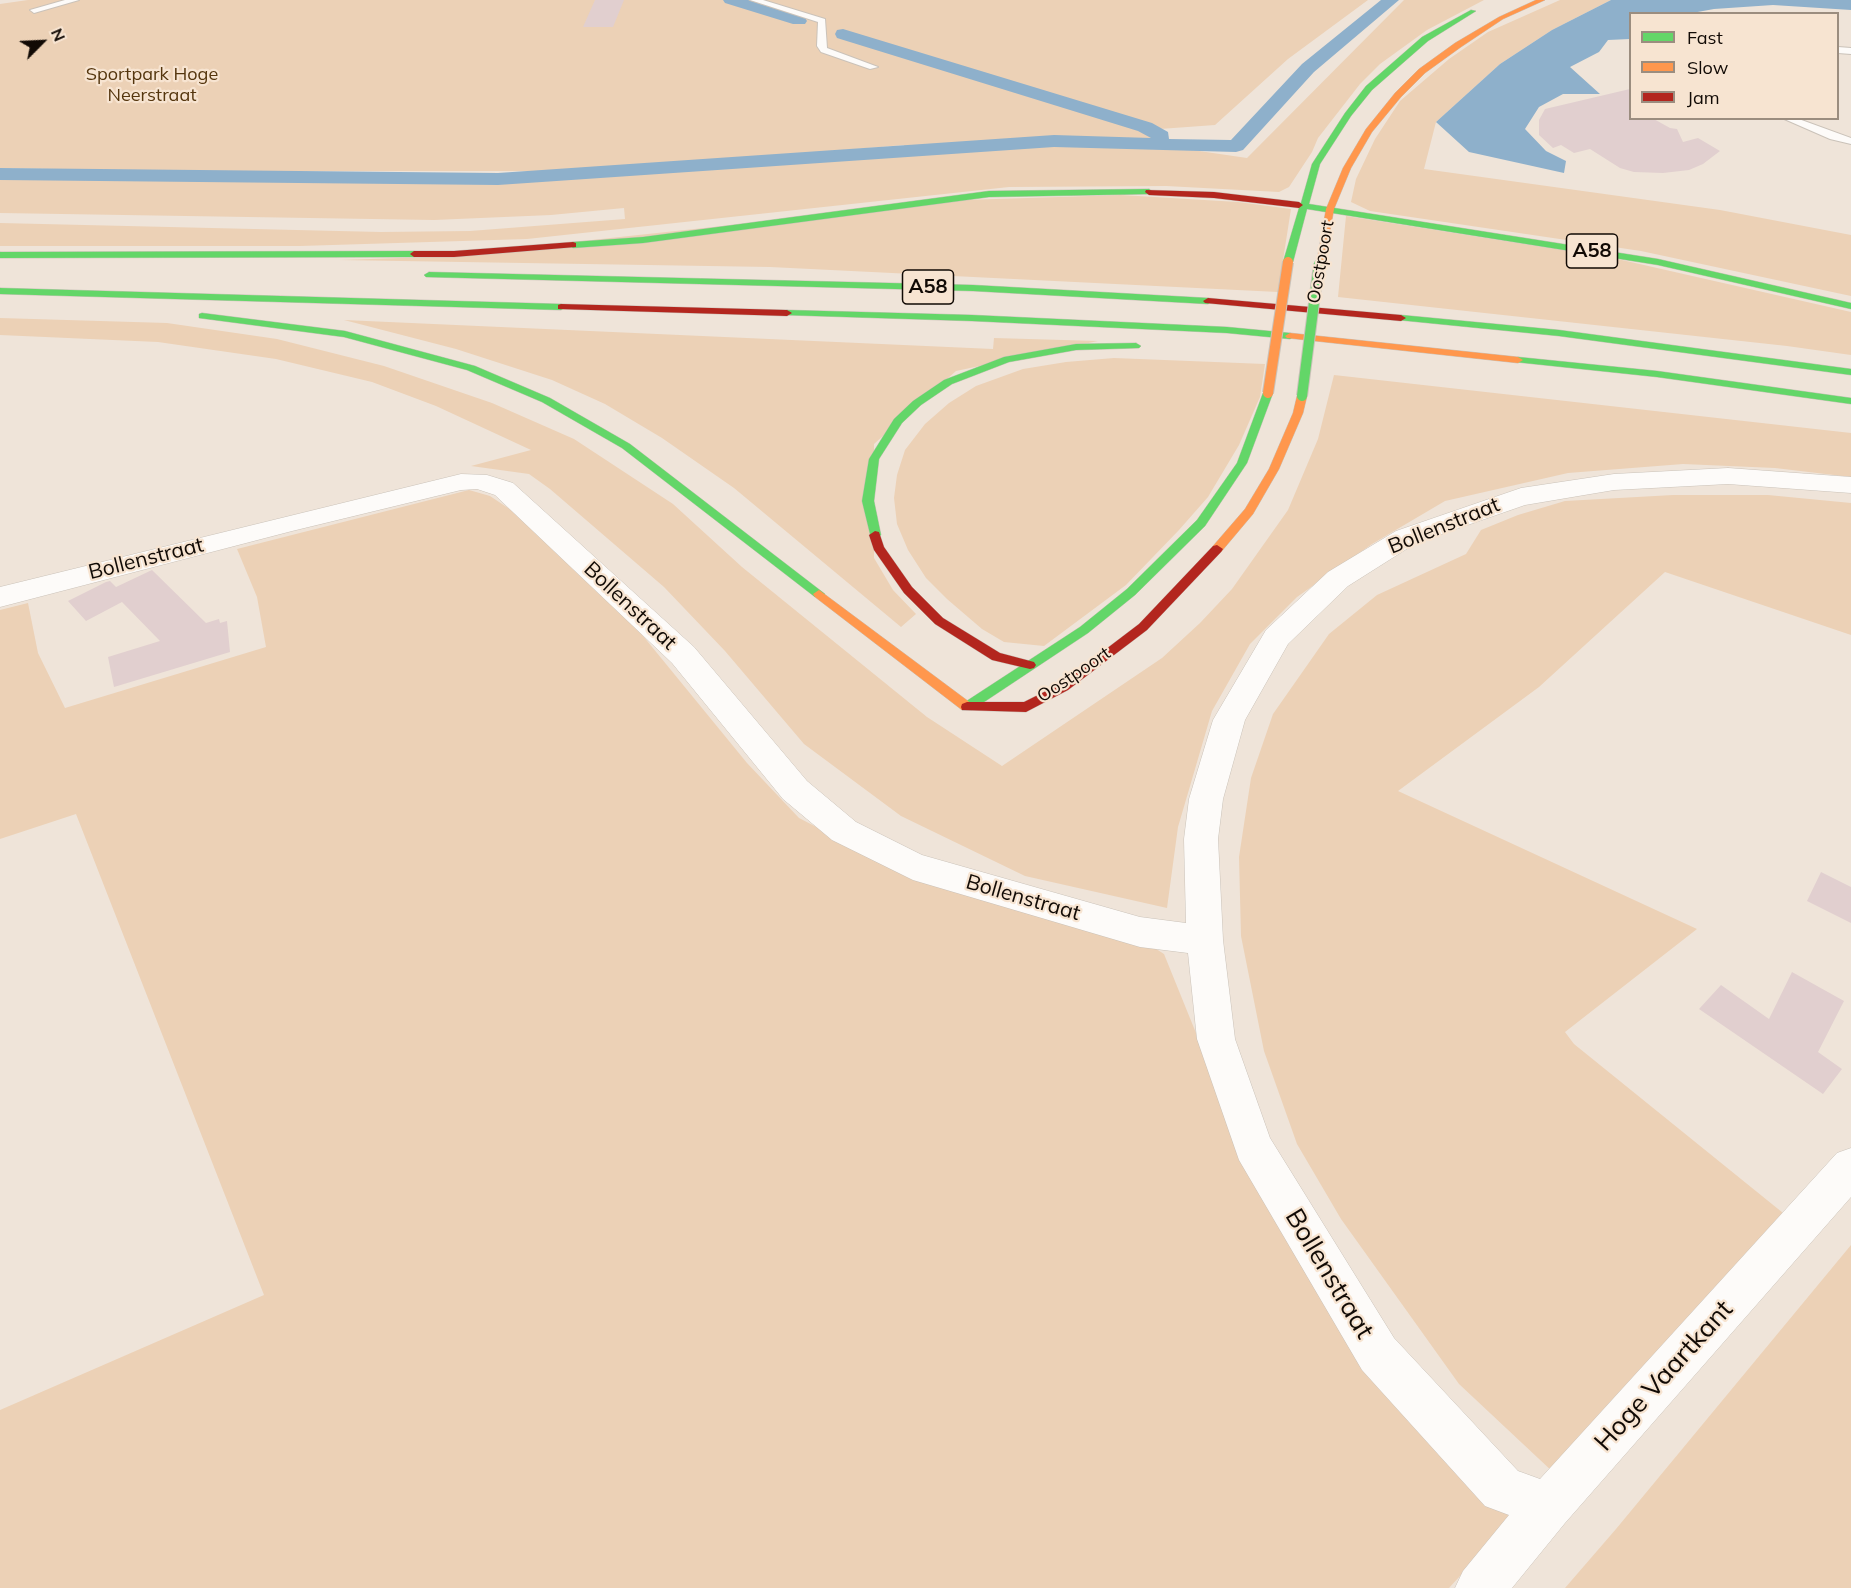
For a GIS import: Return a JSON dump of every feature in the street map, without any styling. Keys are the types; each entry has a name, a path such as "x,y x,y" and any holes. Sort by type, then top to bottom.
{"main road":[{"name":"Oostpoort","path":"967,707 1026,707 1064,687 1143,627 1197,573 1249,511 1274,469 1298,413 1319,264 1330,209 1358,150 1398,95 1422,71 1502,18 1542,0"},
{"name":"Oostpoort","path":"967,707 1084,630 1131,592 1201,523 1242,464 1268,393 1288,262 1302,206 1316,164 1329,141 1369,88 1425,39 1487,4"},
{"path":"0,255 442,254 562,248 724,230 932,200 1066,191 1214,195 1330,209"},
{"name":"A58","path":"1330,209 1658,262 1851,306"},
{"path":"0,264 190,269"},
{"name":"A58","path":"415,275 973,288 1235,303 1559,333 1851,372"},
{"name":"A58","path":"0,291 972,318 1227,330 1531,359 1851,401"},
{"path":"0,305 21,306"},
{"path":"191,316 345,334 471,368 546,400 626,446 967,707"},
{"path":"1030,665 996,657 939,621 908,590 879,547 868,501 874,459 898,421 917,403 948,382 1006,359 1076,347 1147,347"},
{"path":"1263,353 1322,357"},
{"name":"A58","path":"1462,369 1698,392 1778,390"}],"street":[{"name":"Bollenstraat","path":"1548,1506 1502,1489 1378,1354 1253,1147 1216,1039 1201,889 1201,839 1206,799 1228,720 1250,678 1278,638 1306,607 1338,579 1406,537 1488,506 1548,492 1614,482 1704,476 1789,479 1851,485"},
{"name":"Bollenstraat","path":"0,597 292,522 461,482 478,481 504,489 683,655 795,790 844,831 913,866 1140,932 1205,940"},
{"name":"Hoge Vaartkant","path":"1480,1588 1548,1506 1851,1167"}],"lane":[{"path":"34,10 75,0"},
{"path":"754,0 822,21 821,46 824,50 873,67"},
{"path":"1792,120 1851,141"}],"green space":[{"name":"Sportpark Hoge Neerstraat","path":"28,0 1368,0 1288,59 1215,125 1146,130 1156,137 1157,140 1153,142 1072,139 904,149 904,145 588,171 163,171 0,168 0,4"},
{"path":"1404,0 1484,0 1427,30 1380,64 1360,84 1318,138 1312,152 1289,187 1279,192 1166,186 1009,187 527,239 300,246 0,246 0,223 381,232 470,231 625,219 624,208 551,215 434,220 0,213 0,178 494,184 1073,143 1158,145 1247,158"},
{"path":"1560,0 1611,0 1552,30 1500,64 1436,122 1424,169 1720,210 1851,235 1851,296 1641,251 1370,211 1351,202 1356,179 1375,139 1400,101 1449,59 1488,32"},
{"path":"1121,195 1238,202 1291,209 1278,292 770,267 339,260 433,257 965,200"},
{"path":"1346,216 1613,258 1851,312 1851,355 1338,297"},
{"path":"0,318 167,323 277,339 384,366 492,403 574,439 673,504 742,567 927,717 1002,766 1162,658 1232,589 1288,510 1318,439 1334,375 1851,433 1851,477 1775,468 1683,464 1568,473 1445,501 1372,544 1297,597 1250,644 1212,711 1178,827 1167,908 1025,876 901,816 804,744 725,651 664,587 550,489 529,474 471,466 531,450 436,406 372,382 276,359 158,342 0,335"},
{"path":"344,320 993,349 994,338 1098,341 956,371 874,444 874,558 893,590 916,614 901,627 734,488 662,438 605,404 552,380 456,349"},
{"path":"1114,358 1265,364 1260,397 1239,445 1208,497 1126,585 1044,646 1004,642 982,629 947,599 926,578 908,550 897,524 894,498 897,475 905,450 925,424 949,403 976,386 1023,369"},
{"path":"469,490 490,496 514,512 630,620 747,763 799,818 855,847 1150,945 1164,954 1228,1112 1514,1517 1449,1588 0,1588 0,1410 264,1295 76,814 0,839 0,610 28,603 38,653 65,708 266,647 257,597 237,549"},
{"path":"1673,495 1768,495 1851,503 1851,635 1665,572 1539,687 1398,791 1697,929 1565,1032 1574,1044 1788,1217 1554,1473 1459,1384 1341,1219 1297,1144 1264,1051 1241,936 1239,857 1251,778 1273,714 1329,634 1377,595 1466,554 1481,530 1518,515 1565,501"},
{"path":"1851,1245 1851,1588 1565,1588 1616,1529"}],"water":[{"path":"1611,0 1851,0 1851,10 1773,5 1698,12 1629,12 1629,39 1608,40 1599,52 1570,67 1600,94 1563,94 1539,107 1525,129 1546,151 1566,161 1564,173 1469,152 1436,122 1500,64 1552,30"}],"building":[{"path":"595,0 624,0 613,27 583,27"},
{"path":"1629,89 1629,120 1656,120 1677,129 1683,142 1698,138 1720,151 1703,164 1689,170 1663,173 1634,172 1620,168 1590,149 1574,153 1561,145 1553,148 1539,135 1539,120 1545,109"},
{"path":"152,570 206,623 219,619 220,623 227,621 230,652 114,687 108,657 160,641 122,602 86,621 68,601 106,582 110,581 116,587"},
{"path":"1821,872 1851,887 1851,923 1807,901"},
{"path":"1792,972 1844,1001 1818,1052 1842,1069 1823,1094 1699,1009 1721,985 1769,1019"}],"waterway":[{"path":"731,0 799,21"},
{"path":"0,174 498,179 1054,141 1236,146 1308,68 1391,0"},
{"path":"843,34 1145,127 1161,136"}],"traffic: fast":[{"path":"1288,262 1316,164 1348,115 1369,88 1425,39 1473,11"},
{"path":"573,245 643,240 989,194 1149,192"},
{"path":"1299,205 1658,262 1851,306"},
{"path":"0,255 414,254"},
{"path":"1302,396 1319,264"},
{"path":"429,275 973,288 1208,301"},
{"path":"0,291 561,307"},
{"path":"787,313 972,318 1227,330 1290,336"},
{"path":"202,316 345,334 471,368 546,400 626,446 819,594"},
{"path":"1401,318 1559,333 1851,372"},
{"path":"875,535 868,501 874,459 898,421 917,403 948,382 1007,359 1076,347 1136,346"},
{"path":"1518,360 1657,374 1851,401"},
{"path":"967,707 1084,630 1131,592 1201,523 1242,463 1268,393"}],"traffic: slow":[{"path":"1319,264 1330,209 1347,168 1369,131 1398,95 1422,71 1458,45 1501,18 1542,0"},
{"path":"1268,393 1288,262"},
{"path":"1290,336 1518,360"},
{"path":"1217,549 1249,511 1274,469 1298,413 1302,396"},
{"path":"819,594 967,707"}],"traffic: jam":[{"path":"1149,192 1214,195 1299,205"},
{"path":"414,254 454,254 573,245"},
{"path":"1208,301 1401,318"},
{"path":"561,307 787,313"},
{"path":"875,535 878,547 908,590 939,621 996,657 1030,665"},
{"path":"967,707 1026,707 1064,687 1143,627 1217,549"}]}
